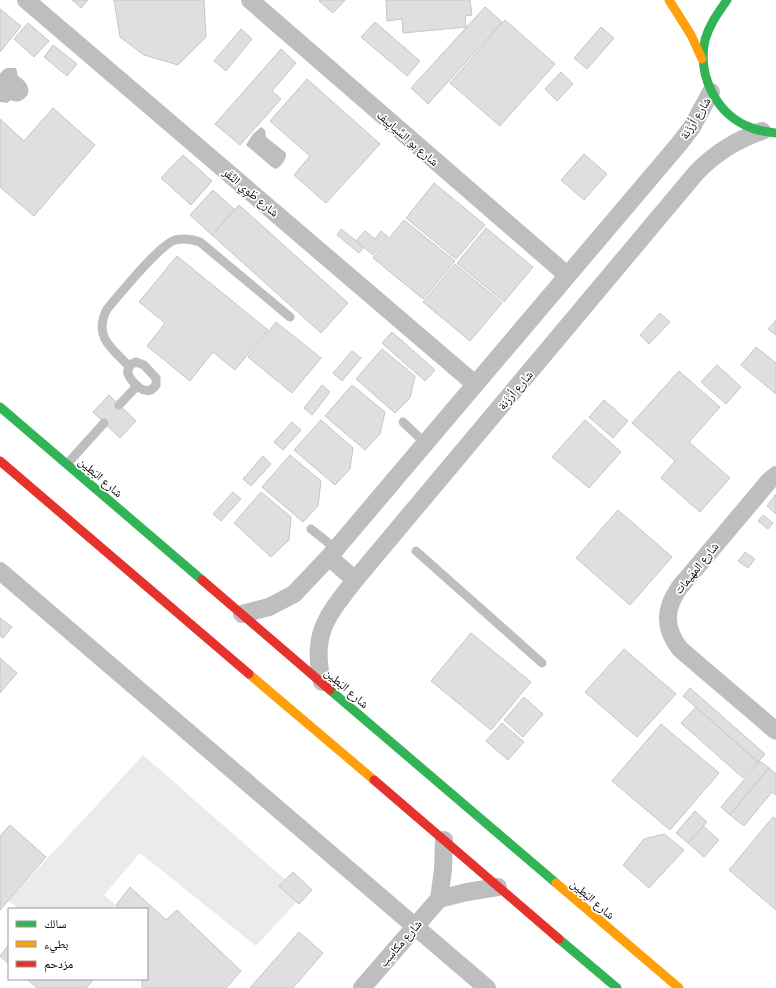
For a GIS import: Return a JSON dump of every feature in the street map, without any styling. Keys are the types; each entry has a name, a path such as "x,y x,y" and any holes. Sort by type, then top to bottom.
{"main road":[{"path":"668,0 691,36 702,58 707,82 711,92 720,106 732,117 746,126 769,132"},
{"path":"702,58 704,41 709,24 718,9 727,0"},
{"name":"شارع البَطِين","path":"0,407 679,988"},
{"path":"0,461 617,988"}],"street":[{"name":"شارع طَوِي النَّقَر","path":"26,0 475,384"},
{"name":"شارع بو السِّيايِيف","path":"250,0 567,275"},
{"name":"شارع أرزَنة","path":"242,614 269,607 294,594 332,553 679,144 692,127 711,92"},
{"name":"شارع أرزَنة","path":"322,682 318,666 320,634 326,620 355,580 696,173 719,152 747,136 769,132"},
{"name":"شارع المهَيمات","path":"776,474 679,588 670,604 668,614 670,633 680,649 776,731"},
{"path":"332,553 355,580"},
{"path":"0,571 487,988"},
{"path":"444,840 443,870 439,899 498,887"},
{"name":"شارع مكاسِب","path":"362,988 439,899"}],"lane":[{"path":"129,366 106,343 103,337 103,315 107,308 162,248 176,240 192,240 200,242 290,317"},
{"path":"140,363 144,365 156,378 156,385 151,391 143,391 137,386 128,374 129,366 140,363"},
{"path":"119,405 137,386"},
{"path":"403,422 425,443"},
{"path":"67,464 104,423"},
{"path":"311,529 332,553"},
{"path":"416,551 542,664"}],"shaded area":[{"path":"7,68 16,68 18,76 27,86 28,94 21,101 16,102 11,100 7,103 0,102 0,74"},
{"path":"261,127 265,130 266,137 286,153 283,163 275,169 246,145 253,134"},
{"path":"143,755 303,895 256,946 140,853 104,895 120,908 18,908 8,901"}],"building":[{"path":"72,0 88,0 81,8"},
{"path":"114,0 204,0 206,37 178,65 144,55 120,37"},
{"path":"345,0 333,13 319,1"},
{"path":"386,0 470,0 472,15 465,16 466,27 403,33 402,19 387,21"},
{"path":"485,7 502,22 428,104 411,88"},
{"path":"0,9 21,26 0,52"},
{"path":"505,20 555,64 500,126 450,83"},
{"path":"375,22 420,61 407,76 361,37"},
{"path":"28,23 49,41 34,57 14,39"},
{"path":"601,27 614,38 587,69 574,58"},
{"path":"241,29 252,39 226,71 214,61"},
{"path":"53,45 77,64 67,76 44,57"},
{"path":"281,49 296,63 272,91 281,99 240,145 215,124"},
{"path":"561,72 573,84 557,101 545,89"},
{"path":"307,79 380,144 326,203 294,175 310,156 270,121"},
{"path":"53,108 95,145 34,216 0,187 0,119 24,141"},
{"path":"584,154 607,174 584,200 561,180"},
{"path":"183,155 212,181 191,205 161,178"},
{"path":"434,183 485,225 456,259 406,218"},
{"path":"213,190 235,210 212,235 190,215"},
{"path":"239,205 348,303 321,333 212,235"},
{"path":"404,220 455,261 423,299 373,258"},
{"path":"486,228 533,267 504,302 457,263"},
{"path":"341,229 364,247 359,253 337,235"},
{"path":"365,231 375,239 381,231 388,237 373,255 356,241"},
{"path":"177,256 268,330 235,370 213,352 190,381 147,346 165,323 139,302"},
{"path":"455,264 502,303 470,341 423,302"},
{"path":"660,313 670,322 649,344 640,335"},
{"path":"776,320 776,335 768,329"},
{"path":"276,322 321,358 292,393 248,357"},
{"path":"392,332 435,370 425,381 382,343"},
{"path":"756,347 776,363 776,394 741,365"},
{"path":"382,349 415,376 410,398 395,413 356,379"},
{"path":"352,351 361,358 342,381 333,373"},
{"path":"717,365 741,387 726,404 701,382"},
{"path":"679,371 720,407 689,442 730,478 700,512 661,478 675,461 632,423"},
{"path":"322,385 330,392 312,415 304,408"},
{"path":"352,385 385,412 380,434 365,450 325,416"},
{"path":"109,395 136,421 120,438 93,412"},
{"path":"604,400 628,421 613,438 589,417"},
{"path":"321,420 353,448 350,469 335,485 294,450"},
{"path":"585,420 621,452 589,488 552,457"},
{"path":"292,422 301,430 283,450 274,442"},
{"path":"290,455 321,481 318,506 303,522 262,487"},
{"path":"263,456 271,464 251,486 243,479"},
{"path":"233,492 241,499 221,521 213,514"},
{"path":"261,492 291,517 289,540 271,557 234,523"},
{"path":"776,494 776,514 767,506"},
{"path":"618,510 672,557 630,605 576,558"},
{"path":"763,515 773,523 768,529 758,521"},
{"path":"745,552 755,559 748,568 738,561"},
{"path":"0,618 12,627 3,638 0,636"},
{"path":"471,633 531,682 491,730 431,681"},
{"path":"624,649 676,694 637,737 585,692"},
{"path":"0,658 17,673 0,693"},
{"path":"690,688 765,754 758,762 683,696"},
{"path":"524,697 543,714 523,737 504,720"},
{"path":"696,707 758,762 743,778 681,723"},
{"path":"502,723 524,742 508,760 486,741"},
{"path":"661,724 719,773 670,830 612,781"},
{"path":"760,761 769,768 730,815 721,807"},
{"path":"769,768 776,774 776,795 772,792 744,826 730,815"},
{"path":"695,811 707,822 688,843 676,833"},
{"path":"773,817 776,819 776,910 729,870"},
{"path":"10,825 46,857 0,910 0,836"},
{"path":"703,826 719,840 704,857 688,843"},
{"path":"664,834 684,850 649,888 623,865 644,839"},
{"path":"293,872 312,890 299,904 279,886"},
{"path":"130,887 166,920 177,910 241,971 226,988 142,988 142,980 148,980 148,908 119,908 116,905"},
{"path":"299,932 323,953 293,988 250,988"},
{"path":"8,945 8,963 0,956"},
{"path":"28,980 93,980 86,988 37,988"}],"traffic: fast":[{"path":"727,0 711,24 705,40 703,54 707,80 712,93 729,114 752,128 776,133"},
{"path":"0,407 202,580"},
{"path":"330,690 556,883"},
{"path":"559,939 617,988"}],"traffic: slow":[{"path":"669,0 691,35 702,59"},
{"path":"249,674 374,780"},
{"path":"556,883 679,988"}],"traffic: jam":[{"path":"0,461 249,674"},
{"path":"202,580 330,690"},
{"path":"374,780 559,939"}]}
